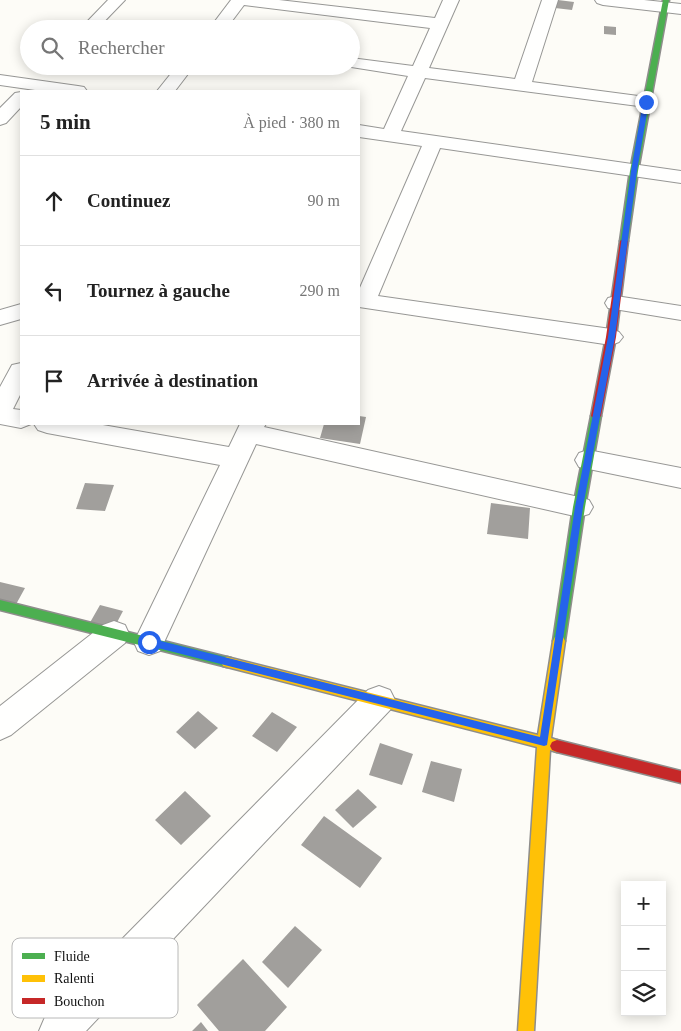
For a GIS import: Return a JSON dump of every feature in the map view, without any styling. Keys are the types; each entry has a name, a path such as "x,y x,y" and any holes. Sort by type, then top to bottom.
{"street":[{"path":"97,20 117,0"},
{"path":"223,20 240,0 344,6 441,24"},
{"path":"390,136 451,0"},
{"path":"522,86 550,0"},
{"path":"526,1031 544,742 579,507 611,337 634,171 646,102 671,5 603,0"},
{"path":"360,64 646,102"},
{"path":"167,90 179,75"},
{"path":"0,80 69,90"},
{"path":"0,119 20,98"},
{"path":"360,131 681,177"},
{"path":"433,142 362,300 611,337"},
{"path":"616,303 681,313"},
{"path":"0,318 20,311"},
{"path":"0,409 20,373"},
{"path":"0,416 20,419"},
{"path":"52,425 237,458"},
{"path":"149,642 251,428 579,507"},
{"path":"588,460 681,478"},
{"path":"0,605 681,777"},
{"path":"0,725 114,634"},
{"path":"149,938 379,700"},
{"path":"59,1031 72,1018"}],"building":[{"path":"558,0 574,2 572,10 555,8"},
{"path":"604,26 616,27 616,35 604,34"},
{"path":"360,416 366,417 360,444 320,438 324,425 360,425"},
{"path":"85,483 114,485 105,511 76,509"},
{"path":"491,503 530,508 528,539 487,534"},
{"path":"0,582 25,588 14,608 0,604"},
{"path":"100,605 123,611 112,632 88,626"},
{"path":"198,711 218,728 195,749 176,732"},
{"path":"272,712 297,727 277,752 252,736"},
{"path":"380,743 413,754 402,785 369,775"},
{"path":"431,761 462,769 454,802 422,792"},
{"path":"358,789 377,807 353,828 335,810"},
{"path":"185,791 211,816 181,845 155,820"},
{"path":"324,816 382,858 360,888 301,845"},
{"path":"295,926 322,950 288,988 262,962"},
{"path":"243,959 287,1007 265,1031 219,1031 197,1005"},
{"path":"201,1022 208,1031 192,1031"}],"traffic: fast":[{"path":"624,241 634,171 666,0"},
{"path":"559,641 579,507 596,416"},
{"path":"0,605 227,662"}],"traffic: slow":[{"path":"526,1031 544,742 559,641"},
{"path":"227,662 557,746"}],"traffic: jam":[{"path":"596,416 611,337 624,241"},
{"path":"557,746 681,777"}],"route":[{"path":"149,642 544,742 579,507 611,337 634,171 646,102"}]}
